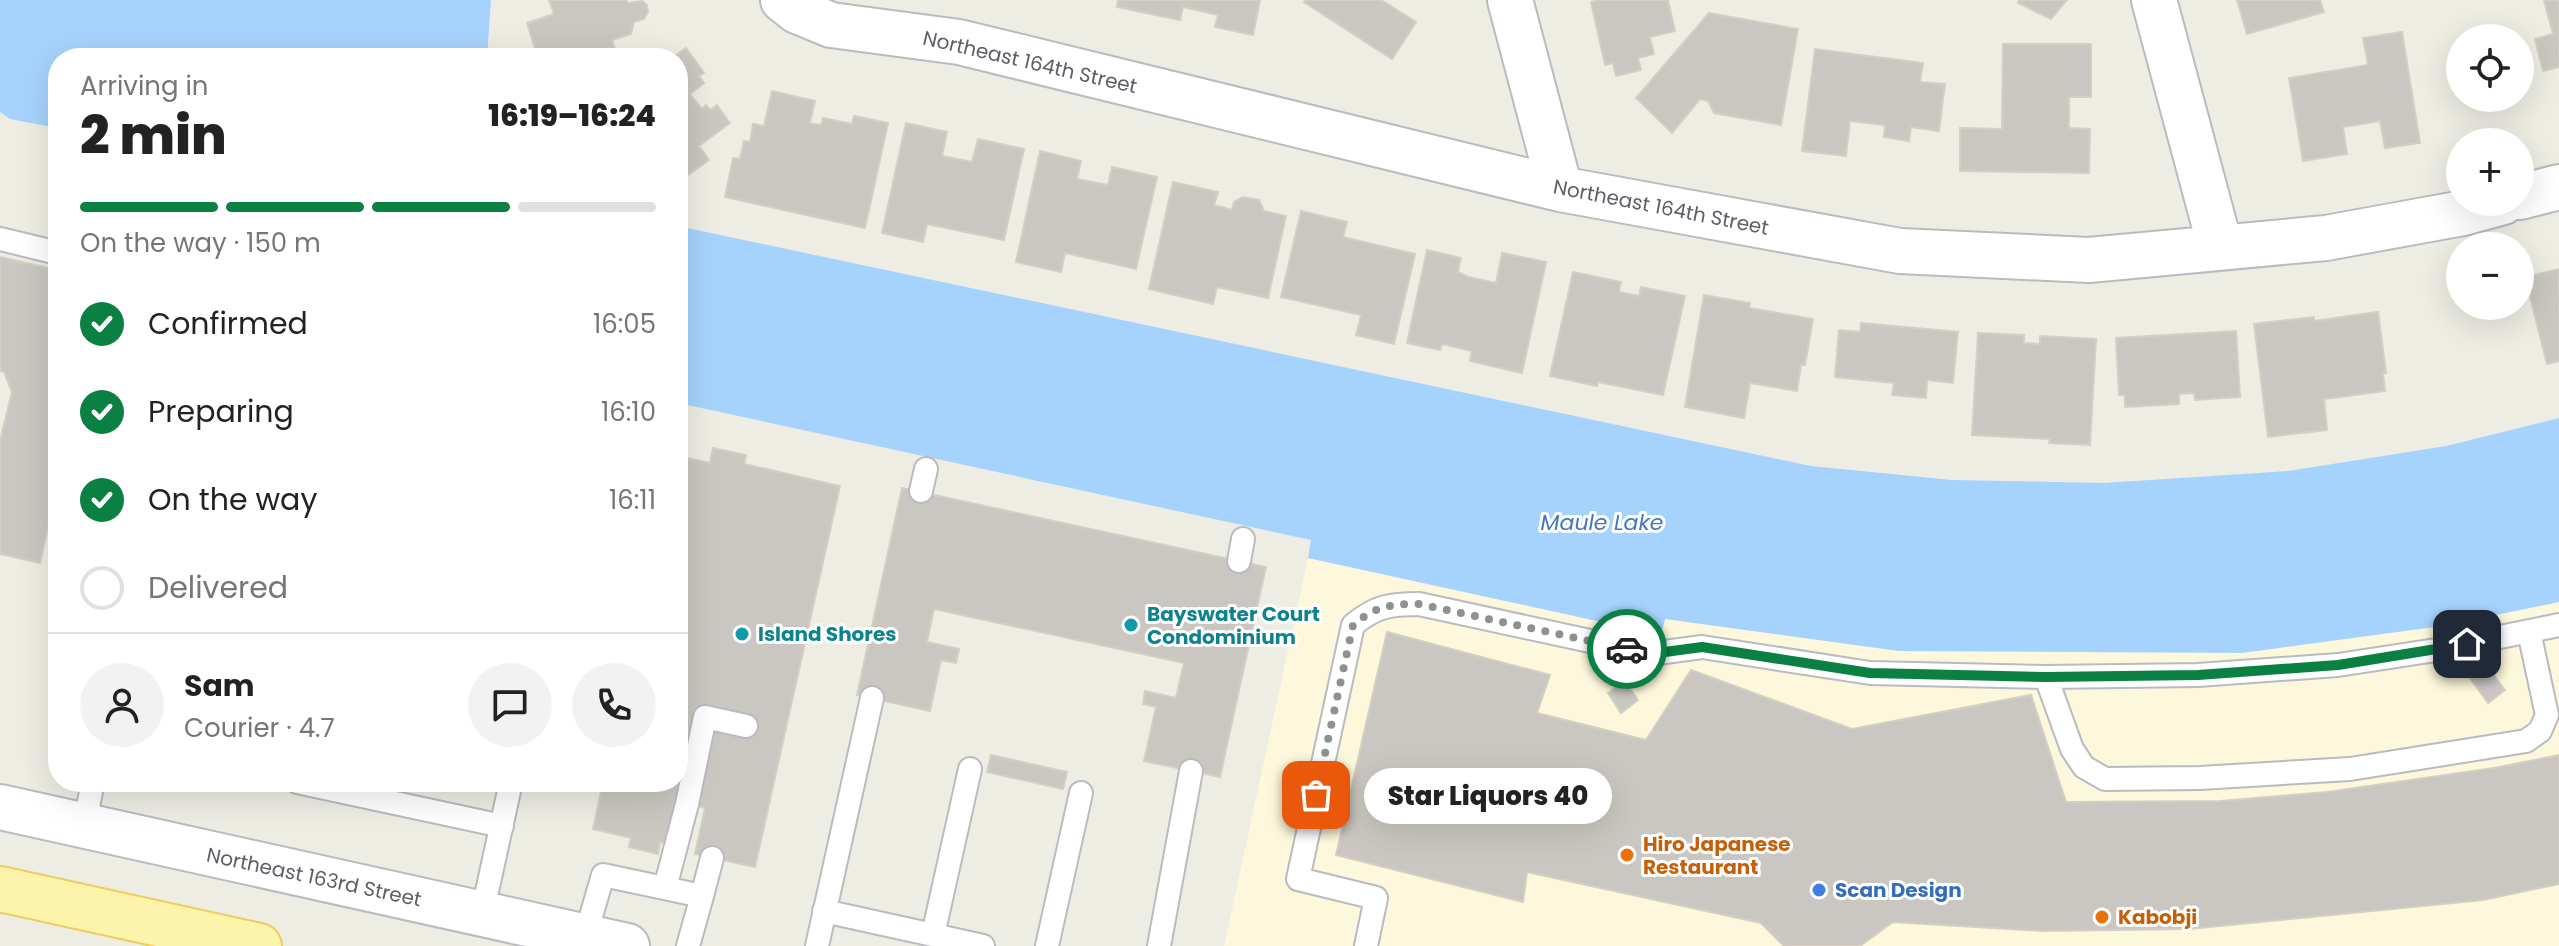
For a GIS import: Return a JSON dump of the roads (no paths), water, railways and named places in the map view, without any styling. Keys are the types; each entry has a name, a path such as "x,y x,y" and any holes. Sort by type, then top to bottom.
{"main road":[{"path":"0,889 259,946"}],"street":[{"name":"Northeast 164th Street","path":"783,0 797,11 831,25 959,42 1560,189 1900,251 2089,260 2326,238 2447,216"},
{"path":"1510,0 1560,189"},
{"path":"2154,0 2220,246"},
{"path":"2534,193 2559,187"},
{"name":"Northeast 163rd Street","path":"0,807 627,946"}],"lane":[{"path":"0,239 48,251"},
{"path":"921,491 926,469"},
{"path":"1366,946 1376,898 1298,879 1353,625 1369,612 1392,604 1419,604 1650,654 1702,647 1870,673 2046,677 2198,675 2338,665 2436,650 2559,625"},
{"path":"2046,677 2072,749 2084,767 2105,779 2200,778 2350,769 2526,741 2540,731 2547,715 2529,632"},
{"path":"817,946 872,698"},
{"path":"665,888 705,717 746,726"},
{"path":"933,935 970,769"},
{"path":"1159,946 1191,771"},
{"path":"84,826 91,792"},
{"path":"344,792 502,826"},
{"path":"482,914 509,792"},
{"path":"1047,946 1081,793"},
{"path":"688,946 712,858"},
{"path":"585,937 603,875 702,896"},
{"path":"824,911 983,946"}],"water":[{"path":"0,0 491,0 488,48 48,48 48,126 10,119 0,112"},
{"name":"Maule Lake","path":"688,228 1811,466 1952,480 2104,483 2288,471 2446,446 2559,418 2559,602 2442,626 2242,653 1899,651 1665,619 1661,635 1308,558 1311,540 688,405"}],"place":[{"name":"Bayswater Court Condominium","path":"1131,625"},
{"name":"Island Shores","path":"742,634"},
{"name":"Star Liquors 40","path":"1316,795"},
{"name":"Hiro Japanese Restaurant","path":"1627,855"},
{"name":"Scan Design","path":"1819,890"},
{"name":"Kabobji","path":"2102,917"}]}
